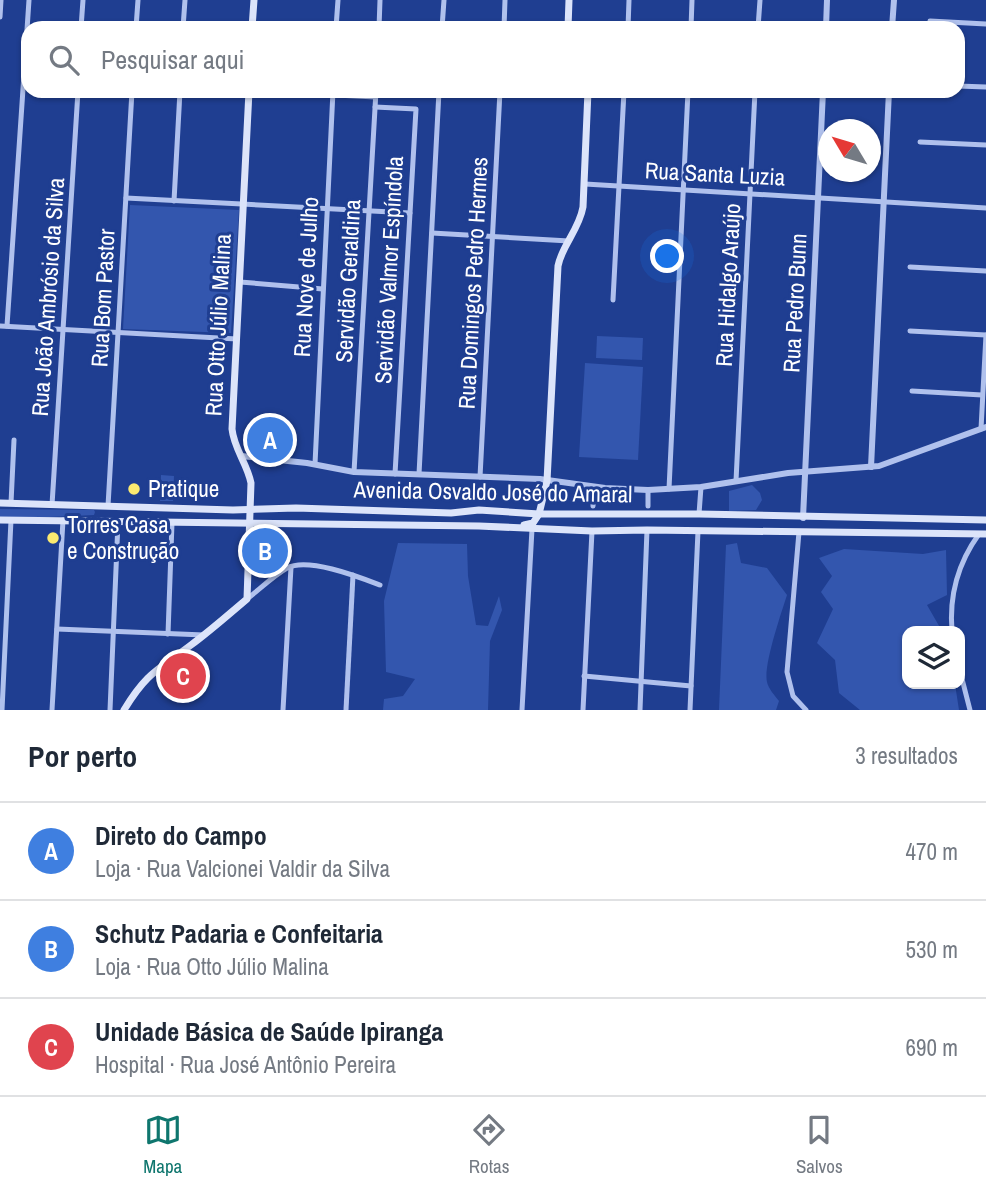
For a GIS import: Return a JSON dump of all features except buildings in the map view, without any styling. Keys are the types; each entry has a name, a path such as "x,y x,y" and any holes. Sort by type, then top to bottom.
{"main road":[{"path":"253,21 254,0"},
{"path":"568,21 569,0"},
{"name":"Rua Otto Júlio Malina","path":"247,599 251,483 235,445 232,429 249,98"},
{"path":"511,528 530,525 539,514 547,481 558,266 561,254 579,224 585,184 588,98"},
{"name":"Avenida Osvaldo José do Amaral","path":"0,503 251,510 296,508 451,513 479,510 539,514 699,514 982,520"},
{"path":"63,520 102,517 107,513 108,506"},
{"path":"419,526 415,520 417,516 442,516 451,513"},
{"path":"592,531 623,527 626,519 618,514"},
{"name":"Avenida Osvaldo José do Amaral","path":"0,520 592,531 983,534"},
{"path":"938,535 934,527 938,523 963,524 982,520"},
{"path":"124,710 151,673 204,635 247,599"}],"street":[{"path":"0,17 1,0"},
{"path":"27,21 29,0"},
{"path":"82,21 83,0"},
{"path":"136,21 138,0"},
{"path":"183,21 184,0"},
{"path":"336,21 338,0"},
{"path":"379,21 380,0"},
{"path":"442,21 444,0"},
{"path":"504,21 505,0"},
{"path":"628,21 629,0"},
{"path":"691,21 692,0"},
{"path":"758,21 760,0"},
{"path":"826,21 827,0"},
{"path":"892,21 894,0"},
{"path":"965,23 986,24"},
{"path":"965,86 986,87"},
{"path":"21,98 4,326 237,339"},
{"name":"Rua João Ambrósio da Silva","path":"52,505 78,98"},
{"name":"Rua Bom Pastor","path":"108,506 132,98"},
{"path":"174,201 180,98"},
{"name":"Rua Nove de Julho","path":"315,464 333,98"},
{"name":"Servidão Geraldina","path":"354,472 376,98"},
{"path":"419,474 439,98"},
{"name":"Rua Domingos Pedro Hermes","path":"480,477 500,98"},
{"path":"613,300 624,98"},
{"path":"669,489 688,98"},
{"name":"Rua Hidalgo Araújo","path":"736,481 755,98"},
{"name":"Rua Pedro Bunn","path":"803,517 823,98"},
{"path":"871,467 889,98"},
{"name":"Servidão Valmor Espíndola","path":"375,107 416,109 395,474"},
{"path":"920,142 986,145"},
{"name":"Rua Santa Luzia","path":"585,184 986,208"},
{"path":"126,198 410,213"},
{"path":"432,233 569,240"},
{"path":"910,267 986,271"},
{"path":"240,282 323,289"},
{"path":"241,456 315,464 354,472 547,481 648,490 701,487 805,472 871,467 892,463 983,428 986,335 910,331"},
{"path":"912,391 982,395"},
{"path":"11,503 14,440"},
{"path":"593,506 594,487"},
{"path":"699,514 701,487"},
{"path":"648,490 648,506"},
{"path":"2,710 11,520"},
{"path":"52,710 63,520"},
{"path":"110,710 118,522"},
{"path":"168,634 172,523"},
{"path":"522,710 532,529"},
{"path":"640,710 647,530"},
{"path":"583,710 592,531"},
{"path":"690,710 698,531"},
{"path":"799,532 787,672 793,696 806,710"},
{"path":"952,626 955,583 964,559 983,534"},
{"path":"283,710 291,567"},
{"path":"247,599 291,567 328,568 380,585"},
{"path":"346,710 354,575"},
{"path":"57,629 204,635"},
{"path":"584,676 691,686"},
{"path":"965,689 970,710"}],"shaded area":[{"path":"130,205 239,210 231,333 123,329"},
{"path":"597,336 643,338 642,360 596,358"},
{"path":"585,363 643,367 638,460 579,457"},
{"path":"161,475 174,476 173,501 160,501"},
{"path":"752,485 760,493 762,500 756,510 729,511 729,491"},
{"path":"0,509 95,512 94,515 0,517"},
{"path":"398,543 467,544 468,576 476,625 488,626 499,596 502,610 490,641 488,710 383,710 384,699 403,696 415,679 386,672 384,601"},
{"path":"737,543 741,563 767,568 787,595 766,674 769,687 779,701 776,710 719,710 726,545"},
{"path":"844,549 923,554 946,550 947,595 927,605 939,626 902,626 902,689 956,689 959,710 860,710 839,693 835,660 817,643 833,609 821,592 832,576 819,558"}],"place":[{"name":"Direto do Campo","path":"270,440"},
{"name":"Pratique","path":"134,489"},
{"name":"Torres Casa e Construção","path":"53,538"},
{"name":"Schutz Padaria e Confeitaria","path":"265,551"},
{"name":"Unidade Básica de Saúde Ipiranga","path":"183,676"}]}
